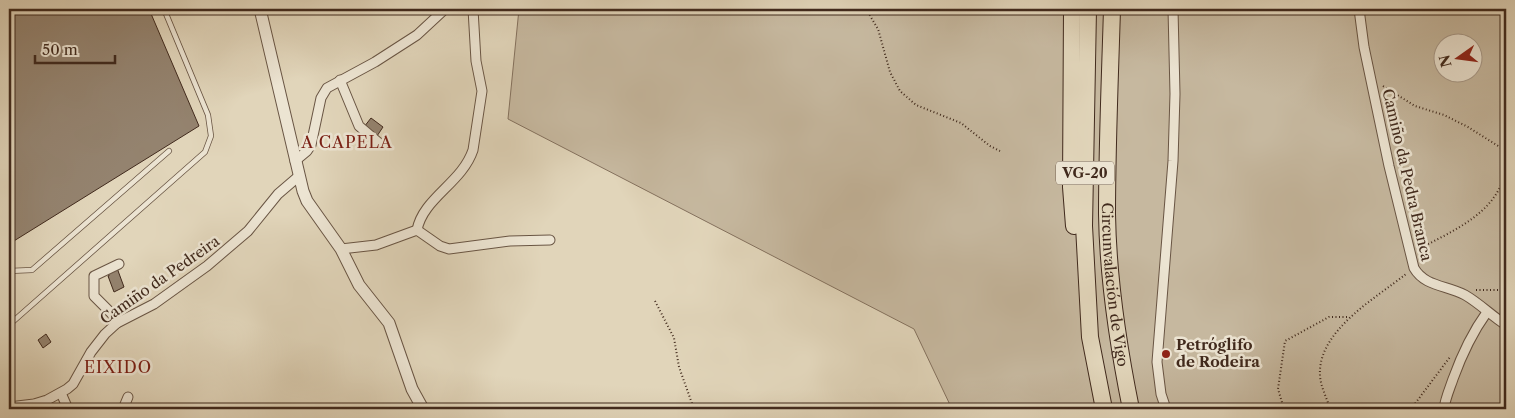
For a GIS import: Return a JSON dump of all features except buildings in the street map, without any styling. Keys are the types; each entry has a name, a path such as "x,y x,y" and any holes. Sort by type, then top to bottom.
{"highway":[{"path":"1072,9 1071,187 1079,298 1090,336"},
{"name":"Circunvalación de Vigo","path":"1088,9 1084,226 1090,336 1104,409"},
{"name":"Circunvalación de Vigo","path":"1112,9 1107,214 1112,292 1119,353 1131,409"}],"street":[{"path":"260,9 295,161 307,201 341,249 359,285 389,323 412,389 423,409"},
{"path":"295,161 307,151 310,145 323,92 330,85 375,62 417,35 445,9"},
{"path":"417,230 420,217 438,195 463,170 474,150 482,90 476,60 473,9"},
{"path":"1166,409 1161,394 1157,362 1173,161 1175,94 1173,9"},
{"name":"Camiño da Pedra Branca","path":"1359,9 1364,47 1389,166 1414,268 1424,280 1454,290 1469,298 1506,325"},
{"path":"340,80 359,126 379,143"},
{"name":"Camiño da Pedreira","path":"9,407 34,404 60,393 73,384 91,352 105,334 117,323 154,304 207,266 248,231 278,194 299,176"},
{"path":"417,230 440,246 449,249 510,241 550,240"},
{"path":"341,249 376,245 417,230"},
{"path":"117,323 112,314 94,296 94,276 119,264"},
{"path":"1444,409 1468,342 1488,312"},
{"path":"60,393 68,409"},
{"path":"122,409 128,397"}],"lane":[{"path":"9,325 205,152 211,136 208,116 164,9"},
{"path":"9,271 32,270 169,151"}],"path":[{"path":"866,9 878,29 890,72 900,91 916,105 961,124 990,146 1000,151"},
{"path":"1372,83 1383,86 1414,106 1444,115 1460,123 1506,151"},
{"path":"1410,254 1478,215 1495,196 1505,176 1506,167"},
{"path":"1330,409 1323,391 1320,364 1331,340 1350,317 1414,268"},
{"path":"1454,290 1506,290"},
{"path":"655,301 674,338 679,367 694,409"},
{"path":"1284,409 1278,389 1285,341 1329,317 1350,317"},
{"path":"1411,409 1450,358 1468,342"}],"shaded area":[{"path":"519,9 1506,9 1506,409 952,409 914,329 508,119"}],"place":[{"name":"Petróglifo de Rodeira","path":"1166,354"}],"district":[{"name":"A CAPELA","path":"347,142"},
{"name":"EIXIDO","path":"118,367"}]}
